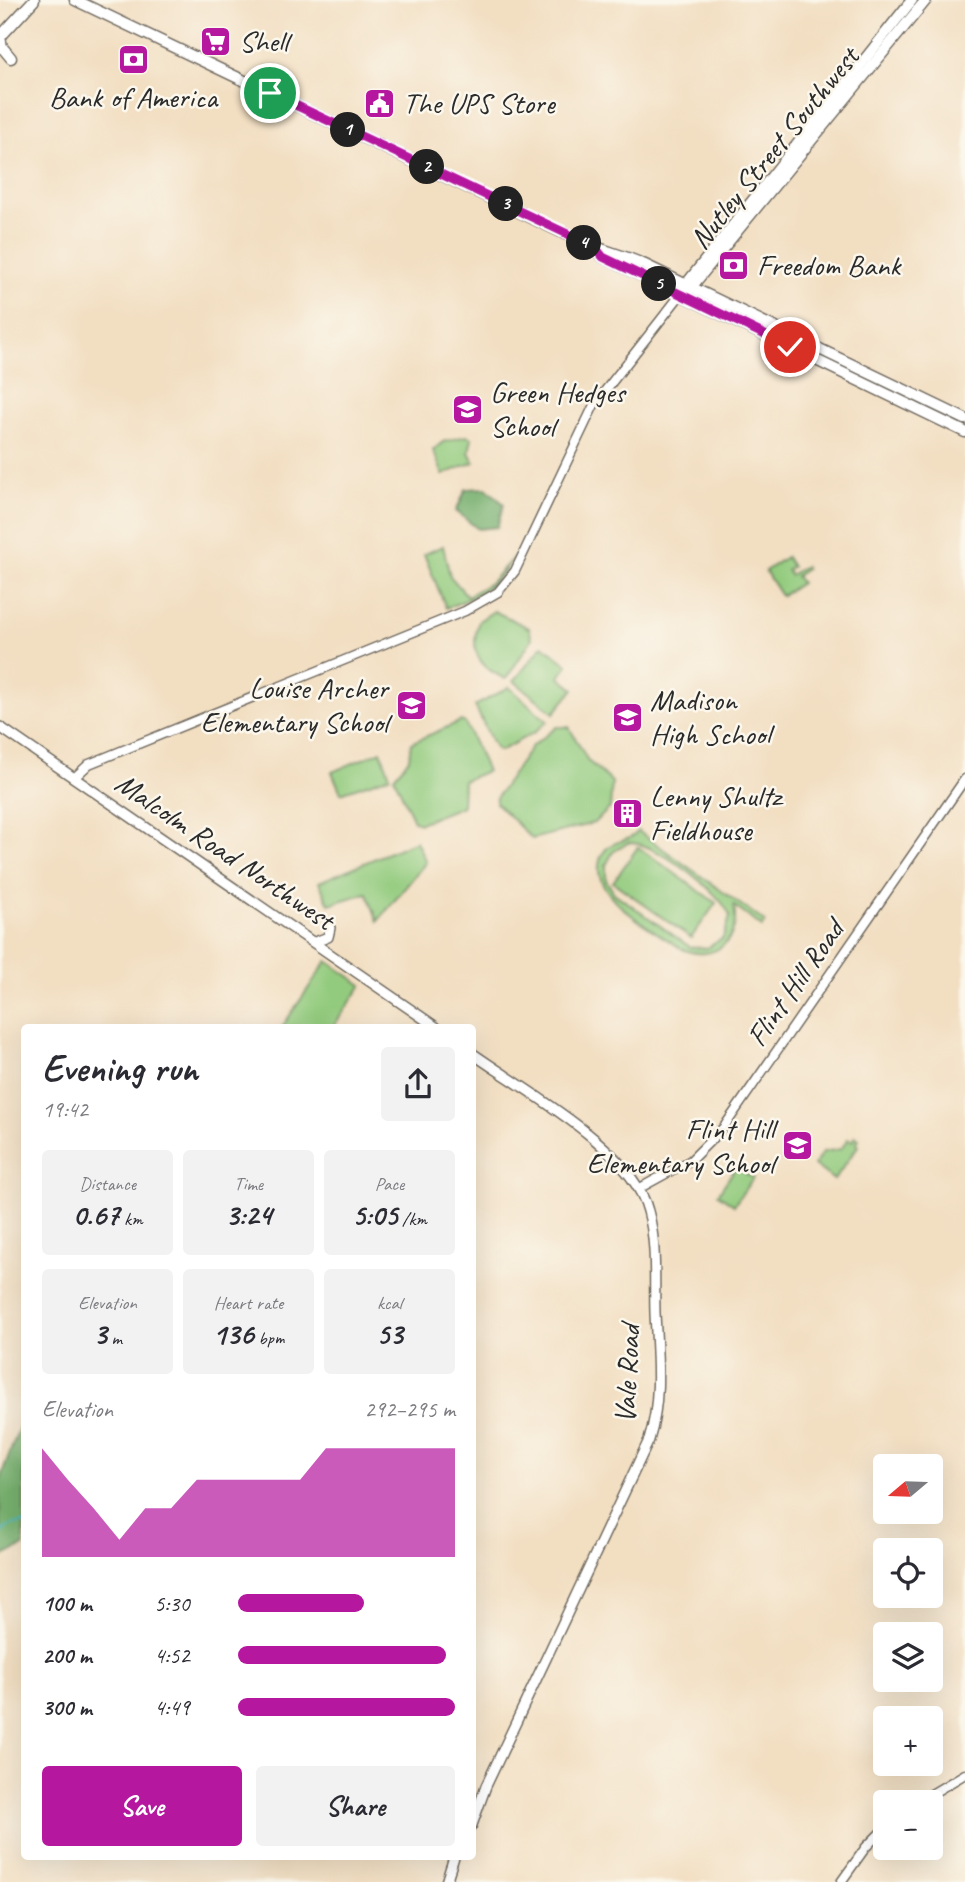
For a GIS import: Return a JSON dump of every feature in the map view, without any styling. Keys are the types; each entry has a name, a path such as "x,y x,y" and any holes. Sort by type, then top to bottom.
{"main road":[{"path":"10,58 2,47 0,37 34,0"},
{"path":"75,0 595,247 615,251 965,432"},
{"name":"Nutley Street Southwest","path":"686,289 912,0"},
{"name":"Nutley Street Southwest","path":"686,289 926,0"},
{"path":"834,363 965,419"},
{"name":"Malcolm Road Northwest","path":"0,727 432,1024"},
{"path":"315,942 328,937 330,928"},
{"name":"Vale Road","path":"476,1056 603,1146 628,1170 640,1188 651,1223 657,1380 652,1430 486,1786 476,1814"},
{"path":"446,1882 453,1860"}],"street":[{"path":"74,778 89,764 465,611 498,592 515,572 594,405 686,289"},
{"name":"Flint Hill Road","path":"640,1188 691,1160 724,1127 965,779"},
{"path":"938,1790 965,1774"},
{"path":"841,1882 873,1840"}],"green space":[{"path":"466,436 472,438 469,452 474,462 443,475 433,450 443,442"},
{"path":"486,488 504,504 497,527 478,529 456,511 466,489"},
{"path":"443,546 450,576 467,596 490,583 514,557 500,577 486,590 446,608 424,554"},
{"path":"786,557 792,567 787,570 790,575 805,566 806,569 796,576 801,583 781,596 765,571"},
{"path":"494,611 529,628 532,639 506,679 483,663 476,649 479,621"},
{"path":"543,645 568,665 559,677 574,689 554,713 514,681"},
{"path":"509,687 547,721 535,732 500,751 495,748 475,706"},
{"path":"461,721 465,723 487,771 463,781 462,806 420,823 414,821 394,777 409,759 411,743"},
{"path":"557,727 569,727 588,761 612,782 610,808 594,823 532,839 496,803 496,798 532,746"},
{"path":"381,751 390,776 341,793 332,772"},
{"path":"638,831 765,922 762,927 734,906 733,929 723,946 715,951 694,953 682,949 640,921 611,896 602,882 599,868 606,849","holes":["628,843 639,844 686,870 715,895 730,917 723,938 707,948 690,947 614,893 606,880 606,865 613,852"]},
{"path":"416,841 426,862 378,921 367,893 329,904 319,882"},
{"path":"638,847 716,903 691,938 613,882"},
{"path":"327,961 362,985 335,1024 284,1024"},
{"path":"855,1136 859,1139 856,1144 858,1146 834,1180 814,1165 823,1152 841,1149 848,1139 852,1141"},
{"path":"736,1167 753,1178 734,1205 718,1194"},
{"path":"21,1422 21,1548 0,1558 0,1479"}],"waterway":[{"path":"0,1534 10,1525 21,1523"}],"place":[{"name":"Shell","path":"216,41"},
{"name":"Bank of America","path":"133,59"},
{"name":"The UPS Store","path":"380,103"},
{"name":"Freedom Bank","path":"734,265"},
{"name":"Green Hedges School","path":"467,409"},
{"name":"Louise Archer Elementary School","path":"411,705"},
{"name":"Madison High School","path":"627,717"},
{"name":"Lenny Shultz Fieldhouse","path":"627,813"},
{"name":"Flint Hill Elementary School","path":"797,1146"}],"route":[{"path":"270,93 595,247 603,257 790,347"}]}
